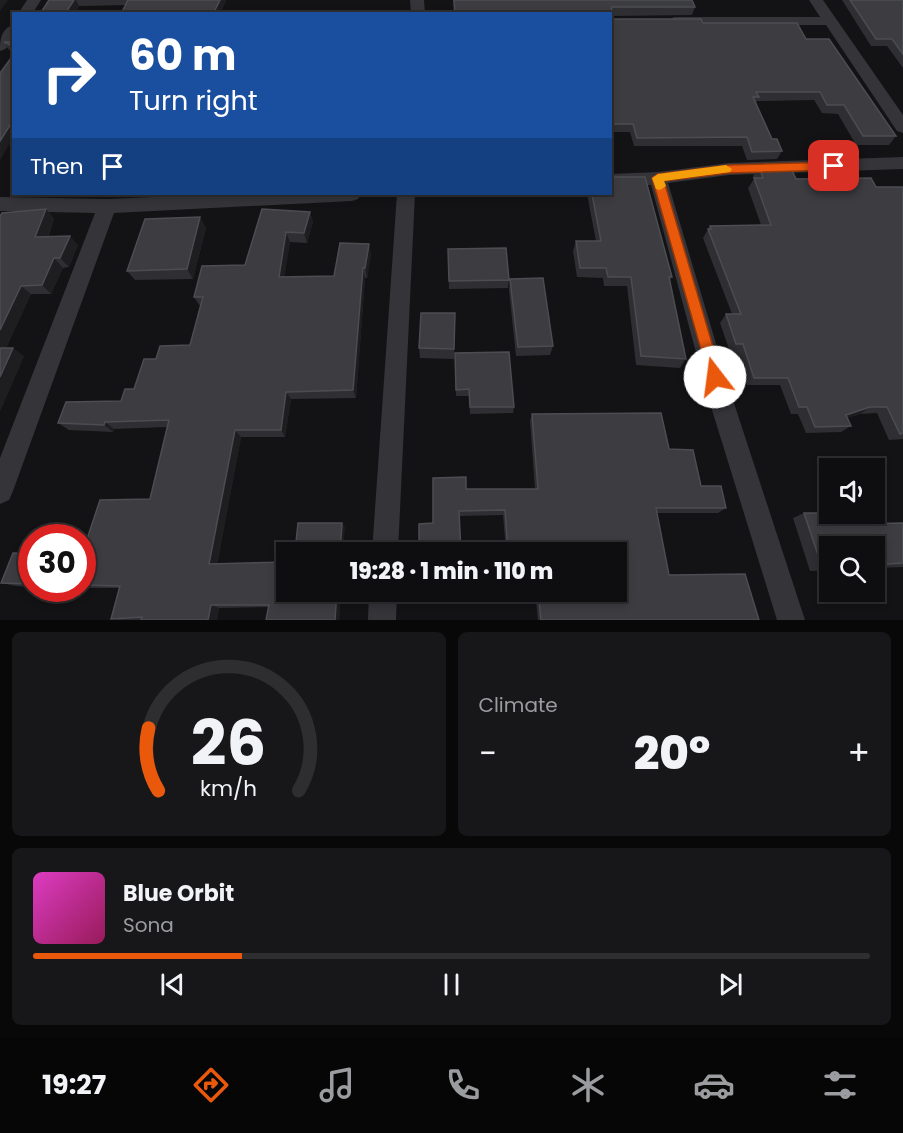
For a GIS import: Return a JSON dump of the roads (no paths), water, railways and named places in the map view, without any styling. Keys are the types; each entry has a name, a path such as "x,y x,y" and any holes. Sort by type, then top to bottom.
{"street":[{"path":"816,0 903,128"},
{"path":"657,22 829,21"},
{"path":"0,47 12,30"},
{"path":"612,180 658,178 729,169 903,163"},
{"path":"658,178 694,296 720,397 791,620"},
{"path":"0,204 107,206 332,195"},
{"path":"387,542 406,195"},
{"path":"0,491 107,206"},
{"path":"382,620 383,602"}]}
